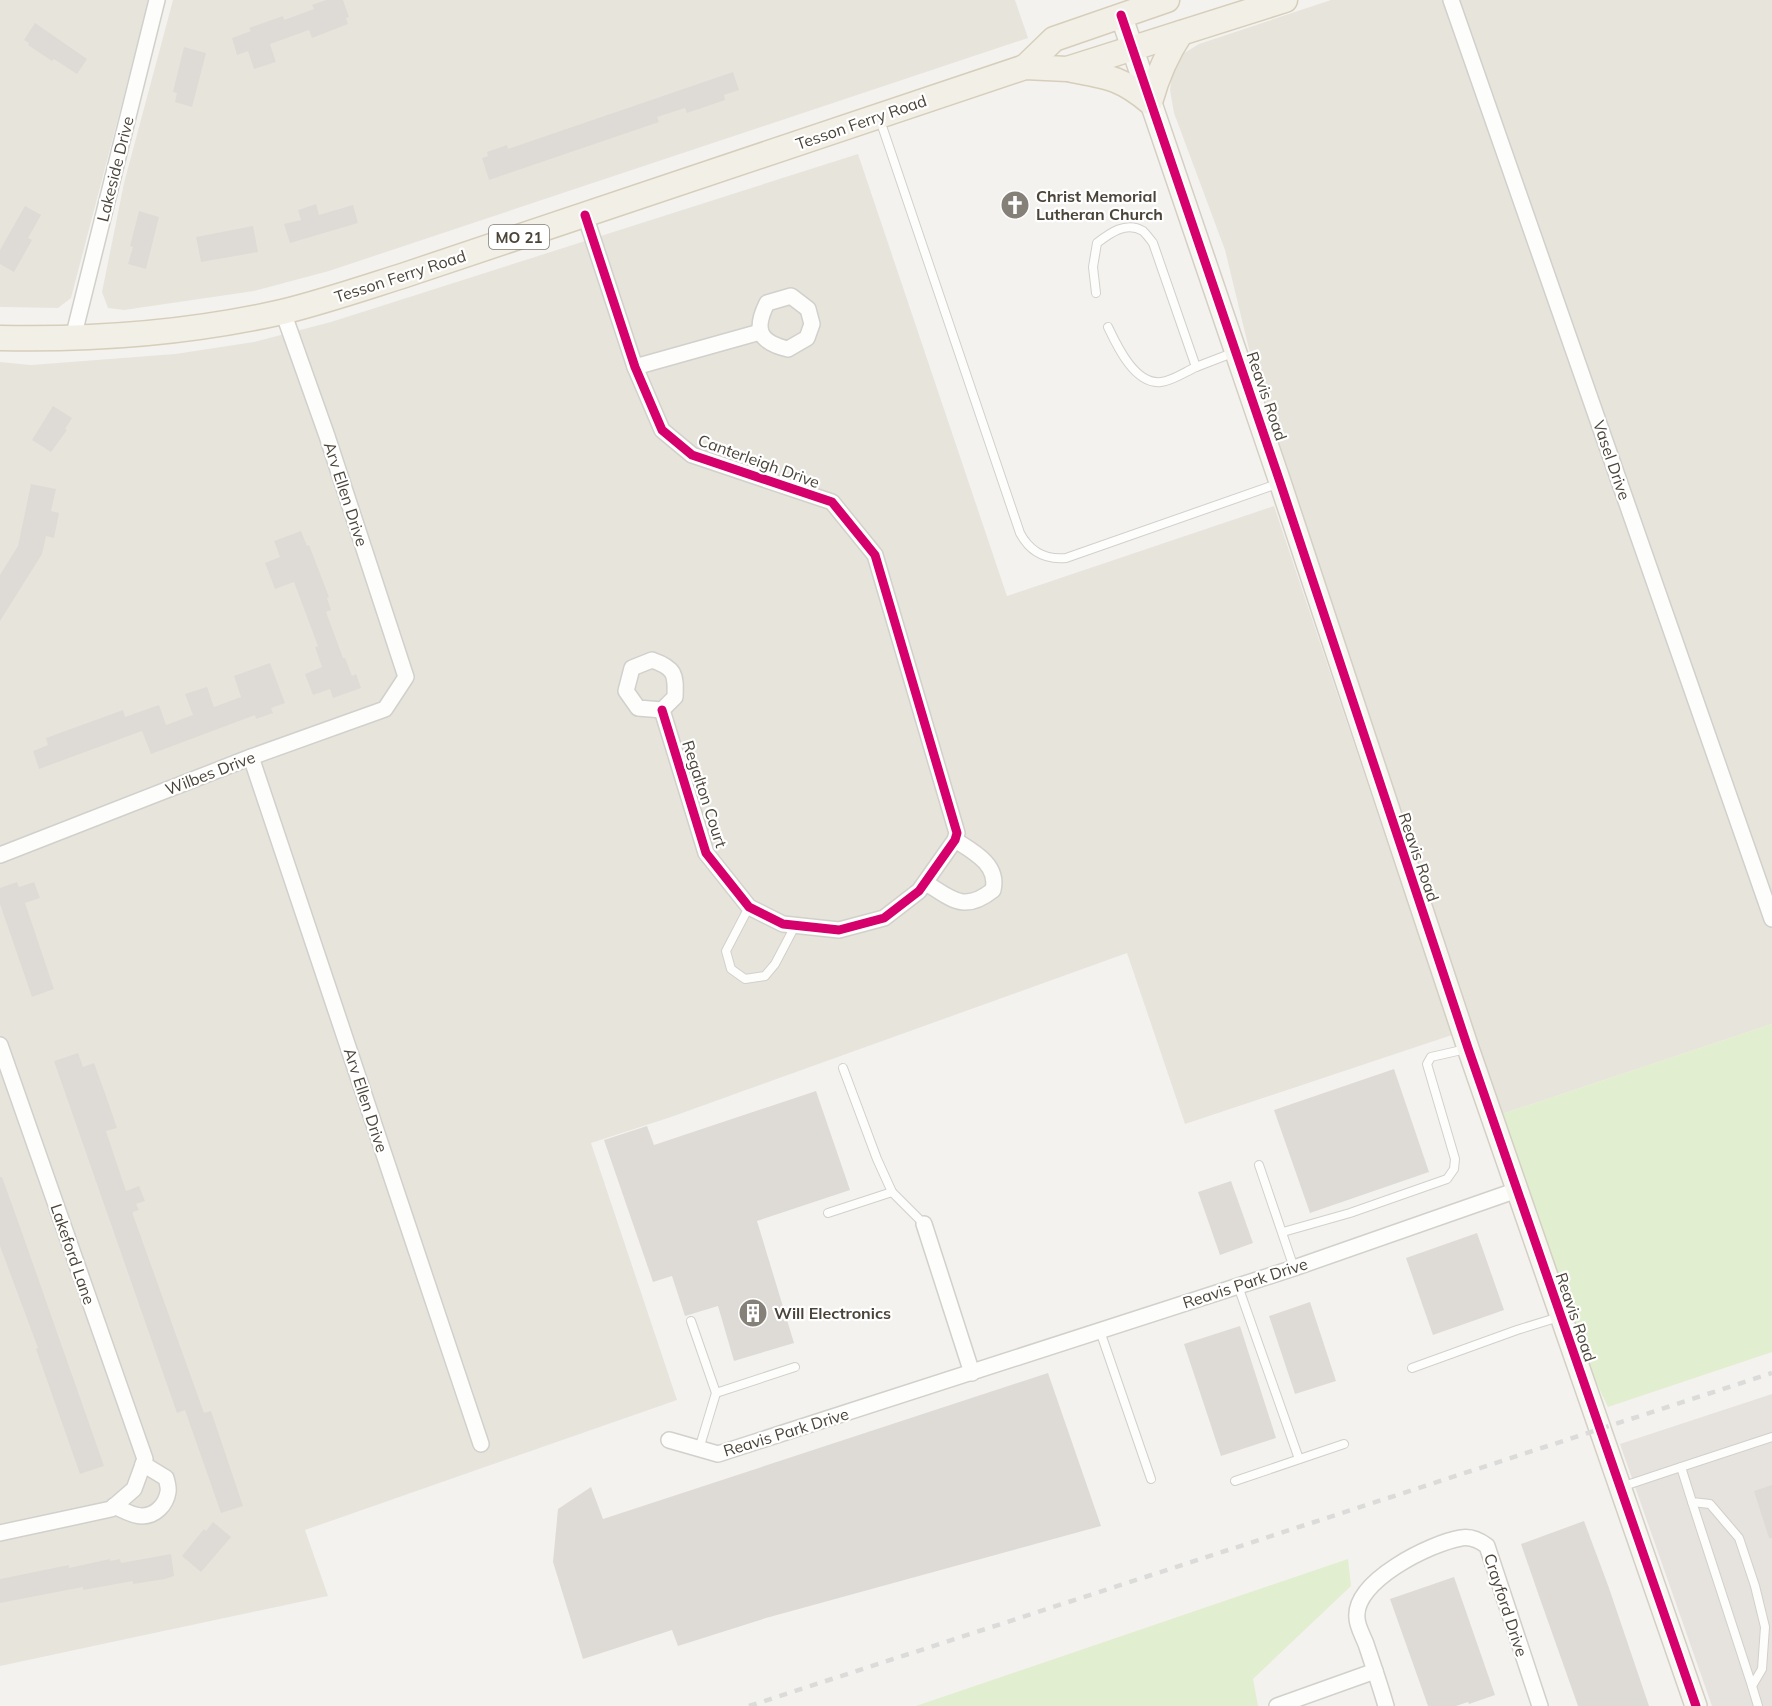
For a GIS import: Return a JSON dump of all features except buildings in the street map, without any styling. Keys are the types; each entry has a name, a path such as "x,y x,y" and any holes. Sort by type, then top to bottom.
{"main road":[{"name":"Tesson Ferry Road","path":"1025,67 1054,39 1167,0"},
{"name":"Tesson Ferry Road","path":"0,338 125,336 177,331 283,312 340,296 1025,67 1067,69 1285,0"},
{"path":"1067,69 1107,76 1130,86 1150,102 1158,74 1181,33"}],"street":[{"name":"Lakeside Drive","path":"73,338 157,0"},
{"name":"Vasel Drive","path":"1451,0 1772,919"},
{"name":"Reavis Road","path":"1121,15 1280,482 1467,1048 1696,1706"},
{"name":"Canterleigh Drive","path":"585,215 636,368 662,430 692,455 832,502 875,555 956,836"},
{"name":"Arv Ellen Drive","path":"283,312 327,436 406,677"},
{"path":"636,368 760,332"},
{"name":"Wilbes Drive","path":"0,855 251,757 385,709 406,677"},
{"name":"Regalton Court","path":"662,710 706,853 749,907 783,924 839,930 884,918 919,891 956,836"},
{"name":"Arv Ellen Drive","path":"251,757 481,1444"},
{"path":"926,883 957,902 978,900 993,890 995,880 989,866 956,836"},
{"name":"Lakeford Lane","path":"0,1045 145,1459 143,1464"},
{"name":"Reavis Park Drive","path":"669,1440 718,1454 1294,1268 1517,1190"},
{"path":"924,1224 972,1373"},
{"path":"0,1533 111,1509 114,1506 134,1489 143,1464 166,1478 169,1491 164,1503 156,1512 142,1516 114,1506"},
{"name":"Crayford Drive","path":"1386,1706 1357,1617 1360,1602 1392,1568 1423,1552 1463,1537 1479,1539 1487,1546 1540,1706"},
{"path":"1277,1706 1375,1671"}],"lane":[{"path":"878,116 1020,533 1034,552 1044,557 1066,558 1280,482"},
{"path":"1096,293 1093,267 1097,243 1111,232 1126,227 1142,231 1153,243 1196,367"},
{"path":"1108,327 1134,370 1148,381 1162,382 1236,352"},
{"path":"749,907 726,951 731,969 746,979 765,976 775,964 795,926"},
{"path":"1283,1232 1350,1213 1447,1179 1454,1168 1455,1159 1427,1064 1431,1057 1467,1048"},
{"path":"843,1068 877,1159 892,1192 924,1224"},
{"path":"1259,1165 1294,1268"},
{"path":"828,1213 892,1192"},
{"path":"1238,1286 1299,1459"},
{"path":"1412,1368 1560,1316"},
{"path":"691,1321 716,1393 699,1449"},
{"path":"1100,1331 1151,1479"},
{"path":"716,1393 795,1367"},
{"path":"1620,1488 1772,1437"},
{"path":"1235,1481 1344,1444"},
{"path":"1681,1467 1758,1706"},
{"path":"1692,1502 1710,1504 1739,1538 1755,1586 1765,1627 1762,1670 1752,1686"}],"shaded area":[{"path":"0,0 149,0 71,298 58,308 0,307"},
{"path":"173,0 1015,0 1028,38 329,271 254,291 124,310 108,308 102,292 124,183"},
{"path":"1331,0 1772,0 1772,1024 1502,1114 1379,754 1249,349 1225,250 1174,113 1170,90 1173,69 1181,55 1199,44"},
{"path":"858,154 1007,596 1274,506 1452,1035 1185,1124 1127,953 671,1117 591,1143 677,1400 305,1530 328,1596 0,1666 0,362 31,365 175,354 254,342 331,322"},
{"path":"1772,1394 1772,1706 1712,1706 1620,1444"}],"green space":[{"path":"1772,1024 1772,1352 1608,1407 1593,1376 1502,1114"},
{"path":"1348,1559 1351,1586 1253,1679 1258,1706 916,1706"}],"railway":[{"path":"749,1706 1772,1373"}],"cycle path":[{"path":"1121,15 1280,482 1468,1048 1696,1706"},
{"path":"585,215 635,367 662,430 692,455 832,502 875,555 957,833 955,840 919,891 884,918 839,930 783,924 749,907 706,853 662,710"}],"place":[{"name":"Christ Memorial Lutheran Church","path":"1015,205"},
{"name":"Will Electronics","path":"753,1313"}]}
